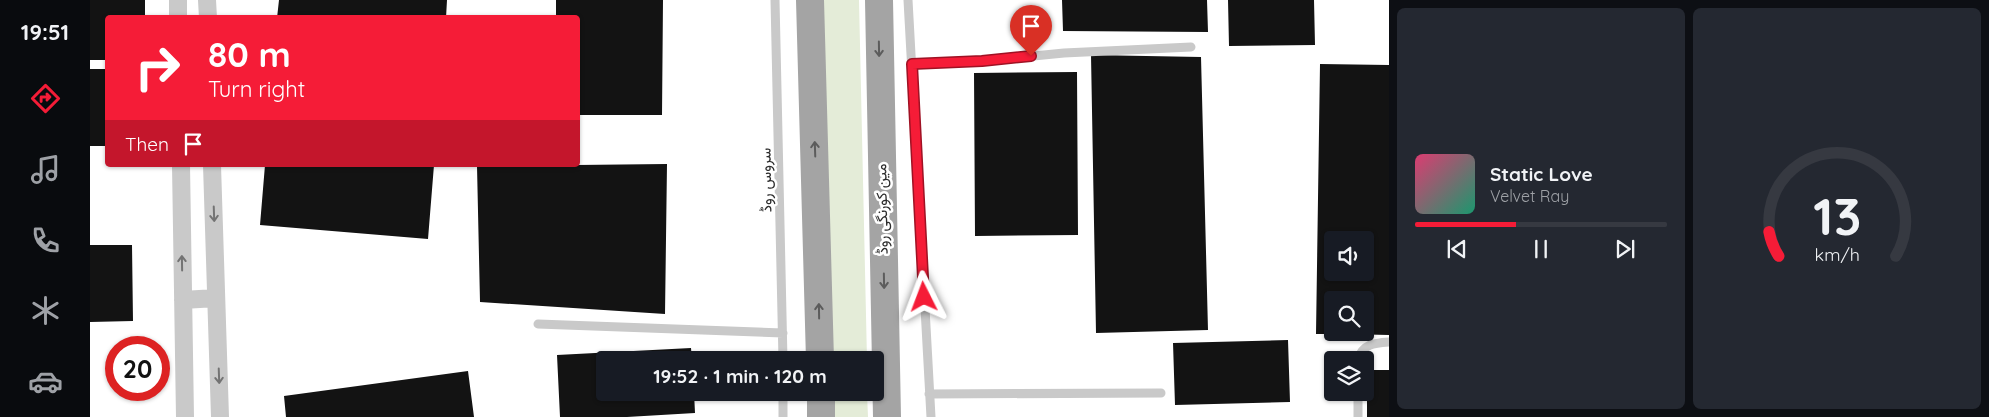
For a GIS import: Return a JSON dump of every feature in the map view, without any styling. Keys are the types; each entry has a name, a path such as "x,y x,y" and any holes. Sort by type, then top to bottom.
{"main road":[{"path":"810,0 820,351"},
{"name":"مین کورنگی روڈ","path":"879,0 887,417"},
{"path":"821,401 821,417"}],"street":[{"path":"178,0 178,15"},
{"path":"207,0 208,15"},
{"path":"181,167 185,417"},
{"path":"212,167 220,417"},
{"path":"183,300 216,298"}],"lane":[{"name":"سروس روڈ","path":"775,0 783,351"},
{"path":"908,0 930,417"},
{"path":"912,64 982,61 1064,53 1191,47"},
{"path":"538,324 783,333"},
{"path":"1362,351 1369,344 1389,342"},
{"path":"929,394 1161,393"},
{"path":"783,401 783,417"},
{"path":"1358,401 1358,417"}],"green space":[{"path":"821,0 859,0 867,351 833,351"},
{"path":"834,401 867,401 868,417 835,417"}],"building":[{"path":"90,0 145,0 145,15 105,15 105,60 90,60"},
{"path":"279,0 447,0 446,15 277,15"},
{"path":"556,0 663,0 662,115 580,115 580,15 556,15"},
{"path":"1062,0 1207,0 1208,32 1063,31"},
{"path":"1228,0 1314,0 1315,45 1229,46"},
{"path":"1091,55 1201,57 1208,330 1096,333"},
{"path":"1320,64 1389,65 1389,335 1374,335 1374,291 1324,291 1324,334 1316,334"},
{"path":"90,69 105,69 105,146 90,146"},
{"path":"1077,72 1078,235 975,236 974,73"},
{"path":"667,164 665,314 480,302 477,167 580,167 580,165"},
{"path":"265,167 434,167 428,239 260,225"},
{"path":"90,245 132,245 133,321 90,322"},
{"path":"1288,340 1290,402 1175,405 1173,343"},
{"path":"691,348 691,351 634,351"},
{"path":"596,353 596,401 694,401 695,413 627,417 560,417 557,355"},
{"path":"1374,370 1389,370 1389,417 1367,417 1367,401 1374,401"},
{"path":"468,371 474,417 286,417 284,396"}],"route":[{"path":"924,297 912,64 982,61 1031,56"}]}
